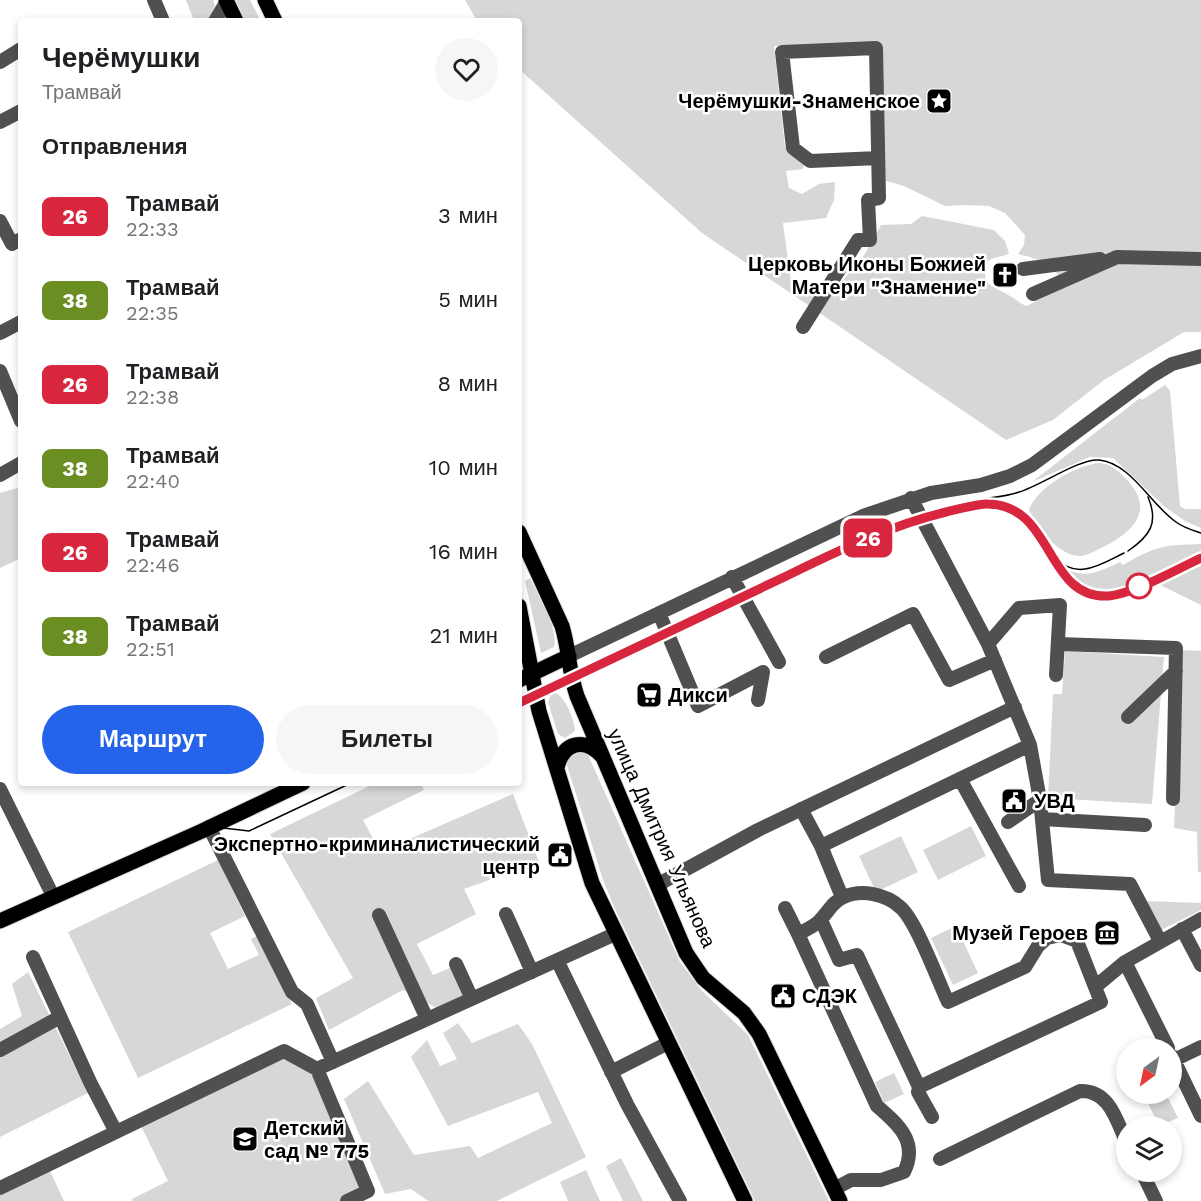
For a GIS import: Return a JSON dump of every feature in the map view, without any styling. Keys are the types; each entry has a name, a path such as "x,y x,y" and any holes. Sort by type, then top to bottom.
{"main road":[{"path":"265,0 274,18"},
{"path":"226,1 234,18"},
{"name":"улица Дмитрия Ульянова","path":"522,539 562,626 573,684 586,718 686,953 703,978 744,1014 759,1034 837,1195"},
{"path":"522,642 525,677 539,711 592,883 745,1201"},
{"path":"525,677 569,656"},
{"path":"547,737 559,741 572,739 582,730 586,718"},
{"path":"557,768 562,754 575,745 590,746 602,756"},
{"path":"0,921 297,786"}],"street":[{"path":"154,0 162,18"},
{"path":"216,18 226,1"},
{"path":"802,327 858,240 870,240 868,200 879,198 876,48 782,52 793,148 810,161 878,158"},
{"path":"0,62 18,51"},
{"path":"0,122 18,113"},
{"path":"0,221 12,243 18,240"},
{"path":"1023,269 1117,257 1201,259"},
{"path":"1033,294 1117,257"},
{"path":"0,333 18,324"},
{"path":"569,656 863,516 911,498 1010,476 1032,465 1152,376 1172,364 1201,356"},
{"path":"0,371 18,414"},
{"path":"7,387 18,383"},
{"path":"0,475 18,465"},
{"path":"911,498 988,644 1030,745 1040,800 1048,880 1131,884 1160,942"},
{"path":"732,578 779,662"},
{"path":"988,644 1019,608 1060,605 1056,675"},
{"path":"659,614 698,706 763,672 758,700"},
{"path":"826,657 913,614 949,680 995,660"},
{"path":"1059,644 1176,648 1173,799"},
{"path":"1128,717 1176,671"},
{"path":"657,885 758,830 1016,707"},
{"path":"821,846 1030,745"},
{"path":"960,779 1019,886"},
{"path":"0,789 53,896"},
{"path":"1008,822 1040,800"},
{"path":"801,810 821,846 842,897"},
{"path":"1042,819 1145,825"},
{"path":"210,827 292,992 307,1004 333,1062"},
{"path":"798,934 821,920 827,909 842,897 860,892 883,898 901,907 913,924 948,1002 1025,967 1038,946 1047,938 1061,935 1077,941 1101,1002 919,1087"},
{"path":"785,908 877,1106 899,1125 909,1146 909,1159 904,1172 881,1180 851,1180 837,1195"},
{"path":"506,914 532,972"},
{"path":"379,915 427,1019"},
{"path":"1095,987 1125,962 1201,919"},
{"path":"821,920 839,960 857,955 919,1087 918,1092 932,1117"},
{"path":"1182,929 1201,965"},
{"path":"317,1069 615,934"},
{"path":"33,957 90,1082 116,1132"},
{"path":"557,960 611,1072 680,1201"},
{"path":"1125,962 1163,1038"},
{"path":"456,964 472,999"},
{"path":"0,1050 60,1017"},
{"path":"611,1072 668,1043"},
{"path":"1182,1052 1201,1047"},
{"path":"0,1188 284,1051 317,1069 368,1191 348,1201"},
{"path":"1182,1077 1201,1116"},
{"path":"940,1159 1080,1091 1095,1093 1103,1098 1116,1120"},
{"path":"1147,1182 1156,1201"}],"shaded area":[{"path":"186,0 213,0 215,6 209,18 193,18"},
{"path":"236,0 250,0 259,18 244,18"},
{"path":"465,0 1201,0 1201,332 1184,332 1104,380 1053,420 1006,440 702,233 522,72 522,18 475,18","holes":["878,42 883,180 904,186 945,206 989,206 1005,213 1025,235 1024,245 1018,254 1048,264 1060,279 1040,292 1036,301 1027,306 1024,305 990,285 986,278 985,263 1009,254 1005,241 994,230 922,216 911,224 881,225 863,257 831,294 817,287 791,282 783,223 826,218 834,200 835,182 819,184 802,194 789,188 786,171 803,169 808,153 785,147 774,46"]},
{"path":"1165,385 1170,391 1180,506 1185,509 1201,509 1201,528 1185,521 1165,507 1113,458 1090,457 1032,482 1140,398 1142,400"},
{"path":"1100,463 1118,471 1137,494 1140,506 1138,517 1132,527 1122,536 1086,555 1077,556 1060,549 1052,542 1038,526 1029,510 1040,493 1058,479 1080,468"},
{"path":"18,489 18,559 0,568 0,493"},
{"path":"1201,544 1201,555 1150,581 1130,588 1111,591 1094,590 1078,583 1066,569 1073,572 1093,573 1120,562 1123,565 1160,548"},
{"path":"1201,566 1201,605 1156,583"},
{"path":"530,578 547,612 555,640 554,647 541,653 525,581"},
{"path":"1181,650 1201,651 1201,872 1198,872 1197,832 1174,828"},
{"path":"1065,651 1164,657 1152,804 1048,798 1053,694 1062,694"},
{"path":"555,693 566,704 575,727 575,731 565,738 558,734 548,702 551,695"},
{"path":"586,750 680,962 703,992 748,1035 829,1201 755,1201 603,880 565,759 566,754"},
{"path":"370,786 422,786 424,790 363,820 380,852 513,794 539,862 464,889 476,914 417,944 433,975 450,968 464,995 437,1008 403,990 329,1030 316,998 353,978 270,834"},
{"path":"971,826 986,856 938,880 923,850"},
{"path":"901,836 918,872 876,892 859,856"},
{"path":"218,860 245,916 210,933 228,969 259,955 251,939 259,935 292,1004 138,1078 68,932"},
{"path":"1145,901 1201,903 1201,910 1161,930"},
{"path":"956,926 978,973 953,985 931,938"},
{"path":"28,972 88,1093 0,1137 0,1029 22,1016 12,984"},
{"path":"458,1023 472,1043 518,1024 532,1044 586,1157 497,1201 428,1201 411,1189 385,1194 344,1099 368,1081 414,1155 470,1146 478,1158 552,1123 538,1092 448,1126 411,1057 427,1040 440,1066 457,1059 443,1033"},
{"name":"Детский сад № 775","path":"285,1055 314,1071 363,1191 339,1201 133,1201 132,1199 168,1181 141,1126"},
{"path":"894,1073 904,1094 884,1103 875,1082"},
{"path":"1148,1104 1171,1104 1177,1116 1154,1116"},
{"path":"621,1158 643,1201 623,1201 606,1166"},
{"path":"586,1170 600,1201 568,1201 560,1182"},
{"path":"50,1171 64,1201 0,1201 0,1195"}],"tram line":[{"path":"983,499 1028,489 1081,463 1099,460 1110,463 1131,476 1167,515 1185,527 1201,533"},
{"path":"1128,551 1142,540 1150,528 1153,514 1148,497"},
{"name":"26","path":"522,702 819,560 897,526 959,508 985,504 1000,505 1025,518 1045,542 1062,573 1073,585 1096,596 1127,592 1201,558"},
{"path":"522,702 856,544 923,518 966,507 986,504 1008,508 1024,519 1037,534 1059,568 1072,583 1088,593 1109,596 1130,591 1201,558"},
{"path":"1056,558 1064,565 1081,569 1098,565 1124,553"},
{"path":"0,923 206,826 249,831 345,786"}],"place":[{"name":"Черёмушки-Знаменское","path":"939,101"},
{"name":"Церковь Иконы Божией Матери \"Знамение\"","path":"1005,275"},
{"name":"Дикси","path":"649,695"},
{"name":"УВД","path":"1014,801"},
{"name":"Экспертно-криминалистический центр","path":"560,855"},
{"name":"Музей Героев","path":"1107,933"},
{"name":"СДЭК","path":"783,996"},
{"name":"Детский сад № 775","path":"245,1139"}]}
